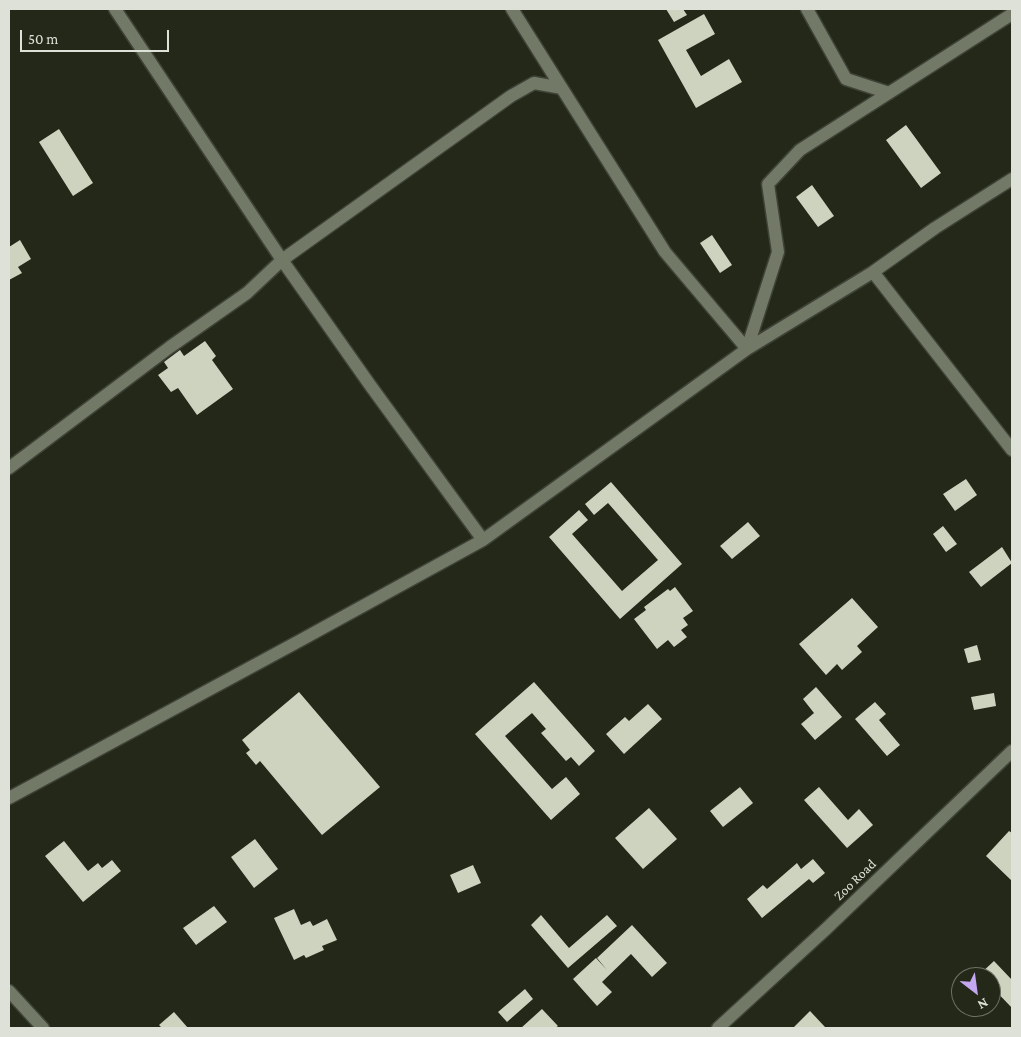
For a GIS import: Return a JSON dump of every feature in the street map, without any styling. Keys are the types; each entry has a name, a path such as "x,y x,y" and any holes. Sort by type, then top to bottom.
{"street":[{"path":"115,9 282,260 483,540"},
{"path":"512,9 666,252 747,349"},
{"path":"807,9 846,79 889,93"},
{"path":"747,349 778,252 768,184 800,150 1012,14"},
{"path":"9,468 170,347 247,293 282,260 511,96 534,83 562,88"},
{"path":"9,798 483,540 747,349 874,272 935,228 1012,179"},
{"path":"874,272 1012,450"},
{"name":"Zoo Road","path":"718,1028 826,929 1012,751"},
{"path":"9,991 43,1028"}],"building":[{"path":"666,9 683,9 687,15 674,22"},
{"path":"704,14 715,34 686,50 701,76 729,59 742,82 696,108 658,40"},
{"path":"906,125 941,173 921,188 886,140"},
{"path":"59,129 93,183 73,196 39,142"},
{"path":"812,185 834,216 818,227 796,197"},
{"path":"712,235 732,265 720,273 700,243"},
{"path":"20,240 31,259 18,267 22,273 9,280 9,247"},
{"path":"205,341 216,356 212,360 233,389 197,415 178,388 171,392 158,375 168,368 164,362 180,350 184,356"},
{"path":"966,479 977,495 955,511 943,494"},
{"path":"611,482 682,564 620,619 549,537 579,510 588,520 572,534 622,591 658,560 608,503 594,515 585,504"},
{"path":"748,522 760,536 732,559 720,546"},
{"path":"943,526 957,544 946,552 933,534"},
{"path":"1002,547 1012,563 981,587 969,572"},
{"path":"675,587 693,611 683,618 688,625 681,630 687,637 674,647 668,640 657,649 634,619 646,610 644,607 668,589 670,591"},
{"path":"852,598 878,627 857,646 862,652 842,670 837,664 826,675 799,644"},
{"path":"977,645 981,660 968,663 964,649"},
{"path":"534,682 595,751 579,766 571,757 566,761 541,733 546,729 532,713 505,736 552,789 566,777 580,794 551,820 475,734"},
{"path":"816,687 842,717 815,740 801,724 814,713 803,699"},
{"path":"299,692 380,787 322,835 260,761 256,765 246,753 250,750 242,740"},
{"path":"994,693 996,706 974,710 971,697"},
{"path":"875,702 886,714 879,720 900,745 887,756 855,719"},
{"path":"648,704 662,719 624,754 606,734 625,717 629,721"},
{"path":"740,787 753,803 723,827 710,811"},
{"path":"819,787 848,820 859,809 873,825 847,848 804,800"},
{"path":"649,808 677,839 643,869 615,838"},
{"path":"1009,831 1012,833 1012,881 986,856"},
{"path":"255,839 278,869 254,888 231,857"},
{"path":"64,841 88,871 98,863 102,868 112,860 121,871 83,902 45,856"},
{"path":"813,859 825,873 813,883 809,879 762,918 747,899 763,885 767,889 797,863 801,869"},
{"path":"473,865 481,883 458,893 450,875"},
{"path":"214,906 227,922 196,945 183,928"},
{"path":"294,909 301,925 310,921 313,926 327,919 337,940 322,946 324,950 306,958 304,955 294,960 274,918"},
{"path":"541,915 569,948 607,915 617,926 568,968 531,925"},
{"path":"632,925 667,963 652,977 631,954 602,982 612,992 597,1006 573,979 596,958 607,970 597,958"},
{"path":"994,961 1000,967 988,967"},
{"path":"1001,968 1012,980 1012,1008 1001,996"},
{"path":"525,989 533,999 507,1022 498,1012"},
{"path":"542,1009 558,1026 555,1028 521,1028"},
{"path":"810,1011 825,1027 793,1028"},
{"path":"174,1012 188,1028 162,1028 159,1025"}]}
